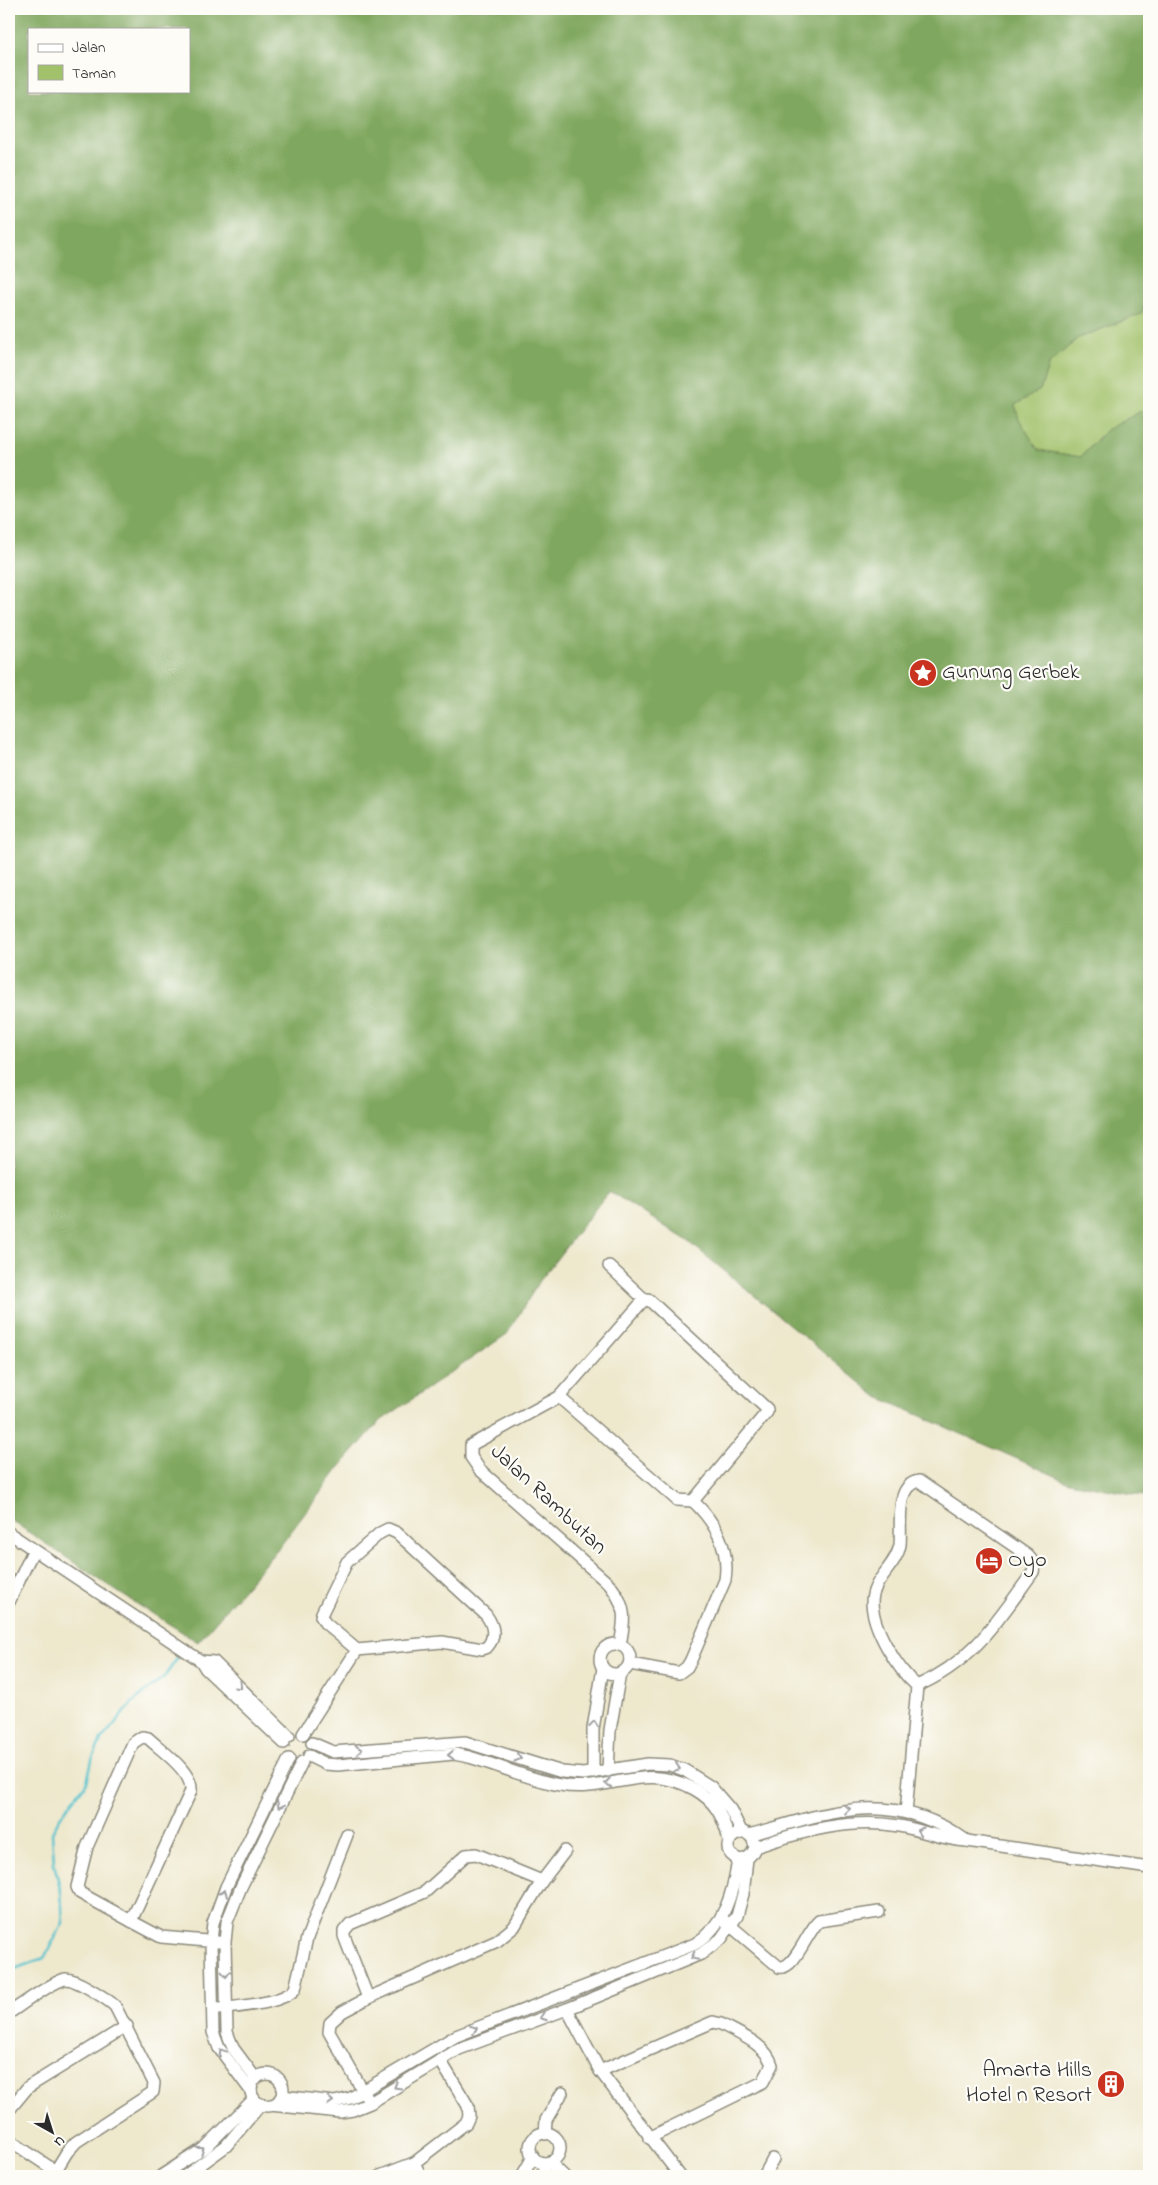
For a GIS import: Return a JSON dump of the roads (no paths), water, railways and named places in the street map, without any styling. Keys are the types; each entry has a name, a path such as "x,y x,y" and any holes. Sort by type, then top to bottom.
{"street":[{"path":"609,1266 644,1299 648,1299 767,1408 767,1412 693,1501"},
{"path":"630,1664 674,1673 684,1670 691,1660 725,1580 727,1568 726,1556 718,1530 712,1520 693,1501 677,1500 559,1397 644,1299"},
{"name":"Jalan Rambutan","path":"559,1397 477,1441 472,1445 471,1457 480,1470 610,1585 618,1596 624,1613 620,1645"},
{"path":"906,1813 916,1686 901,1670 888,1648 873,1612 872,1600 878,1581 898,1552 903,1498 906,1488 911,1482 919,1481 1027,1555 1033,1560 1034,1565 1033,1572 980,1644 956,1663 916,1686"},
{"path":"388,1529 397,1533 486,1615 493,1629 491,1643 482,1648 442,1642 357,1650 325,1623 321,1616 347,1562 380,1533 388,1529"},
{"path":"9,1533 198,1659 287,1739"},
{"path":"9,1602 32,1550"},
{"path":"593,1773 594,1729 603,1668 601,1660 603,1651 611,1645 620,1645 630,1655 630,1664 620,1674 610,1730 608,1771"},
{"path":"303,1734 357,1650"},
{"path":"603,1668 611,1674 620,1674"},
{"path":"298,1733 303,1734 312,1743 333,1752 465,1742 562,1772 593,1773 659,1764 684,1770 711,1787 730,1809 745,1834 754,1840 755,1847 753,1854 742,1859 731,1856 724,1820 709,1800 682,1783 657,1777 580,1787 560,1785 454,1754 338,1765 325,1764 306,1759 289,1759 283,1752 287,1739 298,1733"},
{"path":"131,1921 192,1786 187,1775 145,1736 138,1738 132,1743 87,1847 77,1887 80,1893 131,1921 161,1936 225,1942"},
{"path":"185,2176 210,2160 226,2146 259,2100 256,2078 230,2041 226,2023 225,1942 227,1922 232,1906 306,1759 312,1743"},
{"path":"289,1759 218,1906 213,1923 211,1942 213,2032 219,2048 259,2100 340,2112 353,2110 370,2103 440,2060 472,2044 701,1954 711,1948 731,1926 741,1905 742,1859"},
{"path":"657,1777 659,1764"},
{"path":"729,1841 734,1835 745,1834 829,1812 857,1808 890,1809 906,1813 948,1835"},
{"path":"813,1816 816,1829"},
{"path":"755,1847 816,1829 878,1824 948,1835 967,1841 1149,1868"},
{"path":"212,2010 268,2001 292,1993 296,1989 306,1938 347,1835"},
{"path":"370,2103 329,2032 329,2027 337,2015 368,1998 497,1941 514,1927 542,1881 565,1851"},
{"path":"368,1998 344,1936 344,1931 350,1924 425,1892 466,1854 476,1854 542,1881"},
{"path":"282,2096 334,2102 352,2098 456,2036 694,1944 706,1935 729,1903 742,1859"},
{"path":"720,1918 779,1967 783,1968 790,1964 818,1921 879,1912"},
{"path":"619,1973 623,1986"},
{"path":"9,2013 60,1981 71,1979 109,2001 120,2013 154,2083 153,2092 76,2142 67,2152 60,2173 9,2140"},
{"path":"567,2008 600,2070 649,2138 680,2176"},
{"path":"600,2070 713,2022 721,2024 764,2050 770,2057 772,2065 763,2082 649,2138"},
{"path":"9,2110 28,2087 127,2026"},
{"path":"380,2176 414,2163 462,2128 469,2116 468,2106 440,2060"},
{"path":"160,2176 206,2147 259,2100 279,2100 282,2096 283,2087 276,2077 264,2074 256,2078"},
{"path":"545,2134 546,2120 562,2093"},
{"path":"545,2134 533,2140 530,2148 533,2157 547,2163 564,2176"},
{"path":"544,2176 547,2163 557,2157 560,2149 557,2140 545,2134"},
{"path":"522,2176 533,2157"},
{"path":"764,2176 773,2159"},
{"path":"414,2163 421,2176"}],"waterway":[{"path":"9,1971 44,1958 63,1923 61,1892 54,1863 52,1833 60,1817 87,1782 92,1760 101,1740 133,1702 165,1676 181,1653"}],"place":[{"name":"Gunung Gerbek","path":"923,673"},
{"name":"Oyo","path":"989,1561"},
{"name":"Amarta Hills Hotel n Resort","path":"1111,2084"}]}
